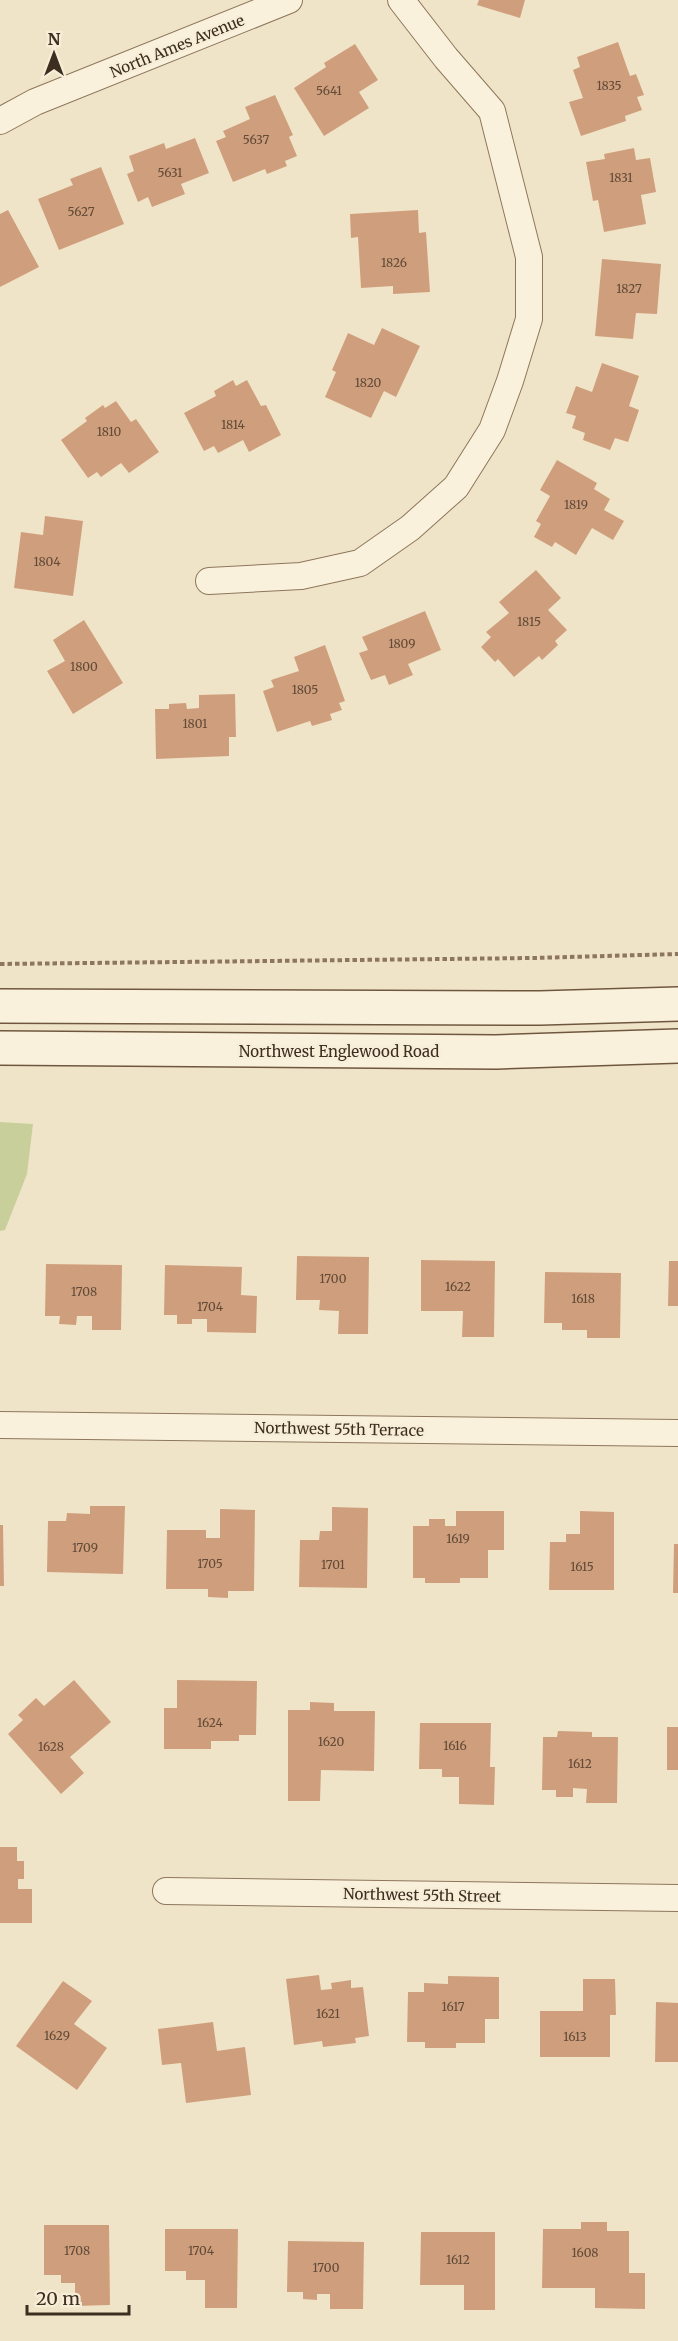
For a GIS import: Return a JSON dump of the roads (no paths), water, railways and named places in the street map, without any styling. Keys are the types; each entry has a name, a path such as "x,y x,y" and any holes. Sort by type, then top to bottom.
{"main road":[{"path":"0,1006 540,1008 678,1004"},
{"name":"Northwest Englewood Road","path":"0,1048 496,1052 678,1046"}],"street":[{"name":"North Ames Avenue","path":"0,121 35,102 289,0"},
{"path":"209,581 301,576 360,563 410,528 456,488 492,430 510,381 529,319 529,257 492,111 446,58 402,0"},
{"name":"Northwest 55th Terrace","path":"0,1425 678,1432"},
{"name":"Northwest 55th Street","path":"166,1891 678,1898"}]}
